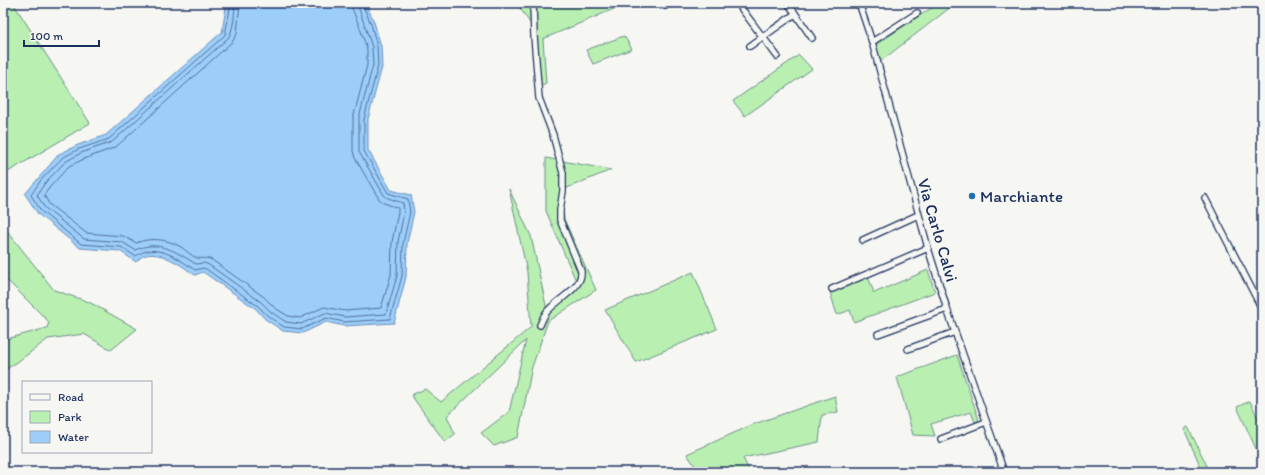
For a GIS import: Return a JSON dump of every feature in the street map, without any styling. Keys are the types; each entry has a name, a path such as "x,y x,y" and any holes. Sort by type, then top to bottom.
{"street":[{"path":"533,3 539,98 553,135 563,173 560,220 581,271 582,277 579,283 545,314 540,325"},
{"path":"788,3 812,38"},
{"name":"Via Carlo Calvi","path":"859,3 872,42 928,248 947,309 1004,472"},
{"path":"741,8 777,56"},
{"path":"872,42 917,13"},
{"path":"750,46 795,14"},
{"path":"1205,198 1262,309"},
{"path":"863,240 918,215"},
{"path":"832,289 928,248"},
{"path":"878,334 947,309"},
{"path":"908,349 955,332"},
{"path":"941,439 986,422"}],"green space":[{"path":"3,3 17,3 15,6 90,123 3,175"},
{"path":"519,3 628,3 543,39 546,83 538,88 532,26 520,8"},
{"path":"939,3 956,3 881,61 875,45"},
{"path":"624,36 632,49 593,64 586,50"},
{"path":"799,55 812,69 745,116 733,101"},
{"path":"546,158 611,170 567,188 563,207 564,219 596,290 548,321 532,367 518,437 494,446 481,433 509,412 526,340 447,416 455,434 445,442 411,395 425,389 441,402 531,327 527,272 509,189 531,236 547,310 576,281 546,211"},
{"path":"3,227 54,290 89,302 137,329 111,350 84,334 48,339 3,371 3,340 47,328 49,322 3,276"},
{"path":"928,270 935,292 854,322 850,310 837,315 830,292 868,276 874,293"},
{"path":"693,272 717,329 636,362 605,310"},
{"path":"957,355 979,420 975,422 971,412 931,424 935,436 913,435 897,377"},
{"path":"835,396 838,412 822,415 819,442 743,458 750,472 704,472 697,469 687,454 754,424"},
{"path":"1250,401 1262,427 1262,462 1237,407"},
{"path":"1188,427 1210,472 1203,472 1184,429"}],"water":[{"path":"224,3 366,3 374,22 381,46 382,67 368,119 368,150 391,190 411,195 414,212 407,243 406,277 394,323 344,326 326,322 303,333 283,331 265,319 256,309 203,272 195,275 184,267 156,255 150,254 143,256 136,262 120,251 80,248 38,214 25,194 59,154 78,145 106,135 222,32 226,7"}],"place":[{"name":"Marchiante","path":"972,196"}]}
